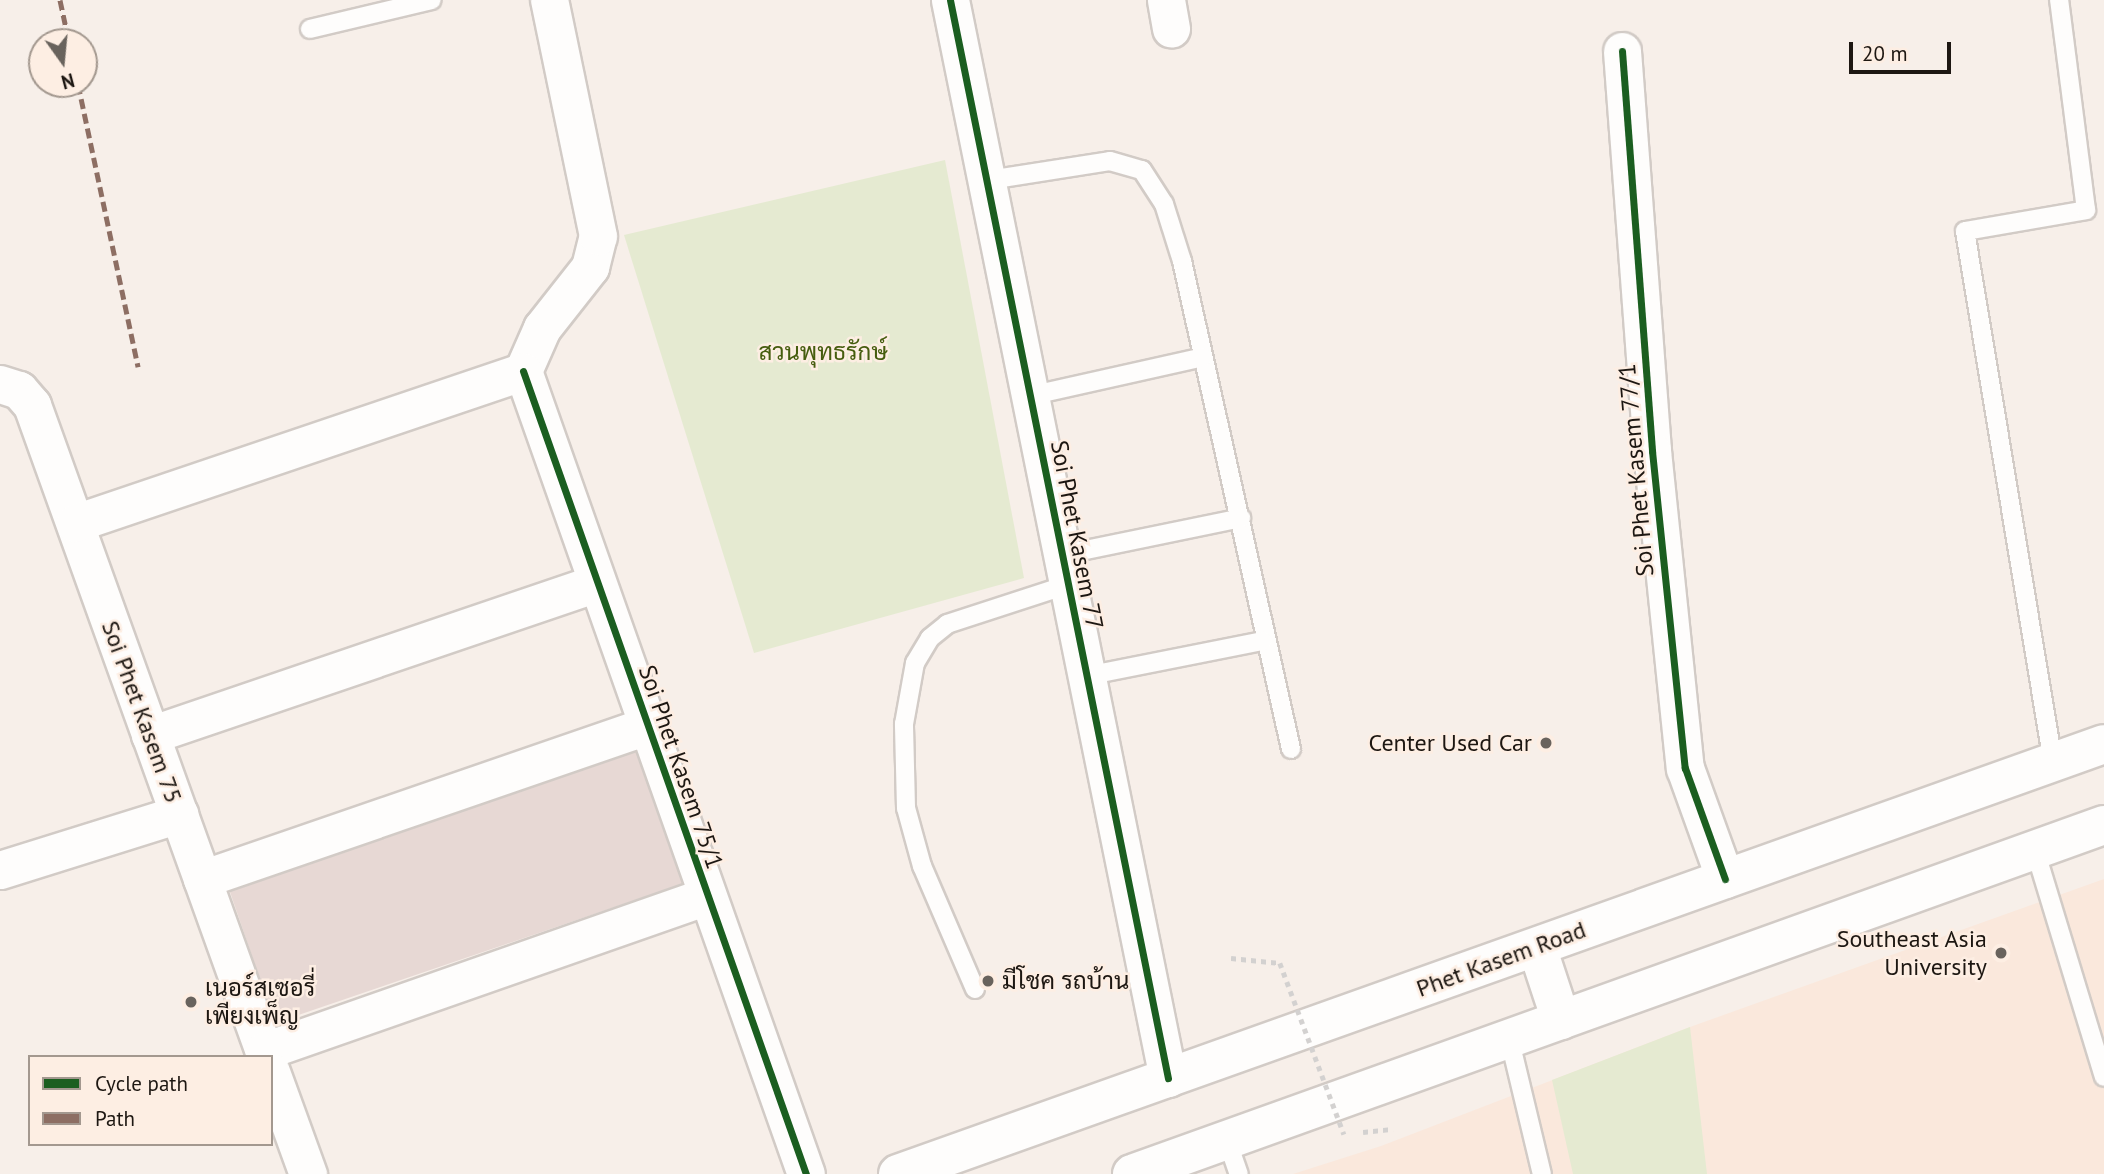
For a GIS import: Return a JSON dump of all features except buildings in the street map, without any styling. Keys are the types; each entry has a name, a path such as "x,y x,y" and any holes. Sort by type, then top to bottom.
{"main road":[{"name":"Phet Kasem Road","path":"898,1174 2104,744"},
{"path":"1132,1174 1233,1157 1509,1037 2104,825"},
{"path":"1537,947 1561,1020"}],"street":[{"path":"75,523 523,371 542,328 590,267 598,236 549,0"},
{"name":"Soi Phet Kasem 77","path":"950,0 989,180 1029,396 1168,1078"},
{"name":"Soi Phet Kasem 77/1","path":"1622,51 1652,451 1685,768 1725,879"},
{"name":"Soi Phet Kasem 75/1","path":"523,371 806,1174"},
{"name":"Soi Phet Kasem 75","path":"0,384 19,390 32,405 265,1055"},
{"path":"150,736 597,583"},
{"path":"202,879 647,726"},
{"path":"0,870 179,814"},
{"path":"273,1058 706,896"},
{"name":"Soi Phet Kasem 75","path":"273,1077 308,1174"}],"lane":[{"path":"310,29 432,0"},
{"path":"2053,762 1965,231 2086,210 2059,0"},
{"path":"989,180 1110,161 1142,170 1164,204 1241,518 1263,641 1291,749"},
{"path":"1029,396 1202,357"},
{"path":"975,989 922,866 906,808 904,724 915,663 930,638 947,624 1064,570 1241,518"},
{"path":"1086,676 1263,641"},
{"path":"2035,850 2104,1077"},
{"path":"1509,1037 1542,1174"}],"path":[{"path":"1231,958 1280,963 1344,1134 1393,1129"}],"shaded area":[{"name":"Southeast Asia University","path":"2104,879 2104,1174 1293,1174 1381,1146 1690,1027"}],"green space":[{"name":"สวนพุทธรักษ์","path":"945,160 1024,578 754,653 624,235"},
{"path":"1690,1027 1707,1174 1573,1174 1552,1080"}],"marked path":[{"path":"60,0 66,28"},
{"path":"81,98 138,367"}],"cycle path":[{"path":"950,0 1168,1078"},
{"path":"1622,51 1652,451 1685,768 1725,879"},
{"path":"523,371 806,1174"}],"place":[{"name":"Center Used Car","path":"1546,743"},
{"name":"Southeast Asia University","path":"2001,953"},
{"name":"มีโชค รถบ้าน","path":"988,981"},
{"name":"เนอร์สเซอรี่ เพียงเพ็ญ","path":"191,1002"}]}
